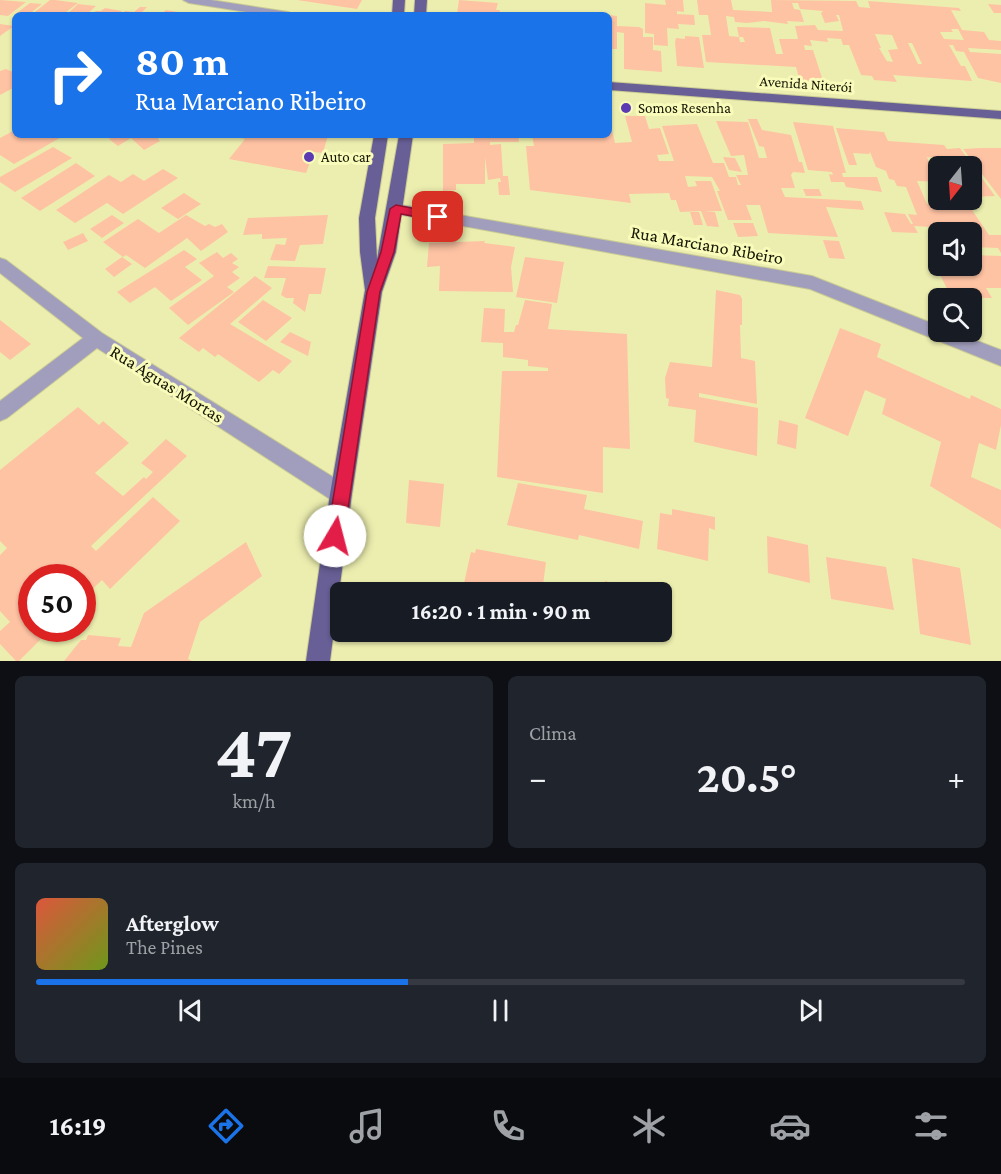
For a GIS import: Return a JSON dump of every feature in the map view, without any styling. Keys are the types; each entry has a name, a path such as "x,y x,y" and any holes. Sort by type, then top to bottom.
{"main road":[{"name":"Avenida Niterói","path":"612,86 1001,115"},
{"path":"373,292 368,252 368,218 381,138"},
{"path":"318,661 341,494 373,292 387,252 396,209 406,138"}],"street":[{"path":"189,0 268,12"},
{"name":"Rua Marciano Ribeiro","path":"396,209 812,283 1001,358"},
{"name":"Rua Águas Mortas","path":"0,264 96,338 341,494"},
{"path":"0,412 96,338"}],"building":[{"path":"0,0 26,2 8,16 0,15"},
{"path":"50,0 78,3 66,12 35,12"},
{"path":"297,0 362,0 357,9"},
{"path":"459,0 498,3 496,10 500,10 500,12 457,12"},
{"path":"665,0 683,0 684,12 677,11 677,14 694,15 695,25 678,24 679,29 667,28 668,46 654,45 654,34 645,33 645,3 666,5"},
{"path":"697,0 731,0 733,10 772,12 771,0 856,1 859,7 870,8 868,1 959,8 961,11 951,10 962,30 984,32 989,40 1001,41 1001,50 968,48 970,52 1001,54 1001,83 978,78 964,52 956,51 953,45 949,45 961,66 965,66 972,81 893,75 897,82 874,80 872,76 861,75 849,45 843,45 841,39 827,38 828,42 810,40 812,46 804,45 805,50 813,50 824,84 800,82 796,67 706,62 702,35 711,35 708,15 699,15","holes":["792,3 798,3 800,9 823,11 821,13 825,23 839,21 836,15 839,15 843,31 818,30 815,25 795,26 798,39 779,39 783,54 776,54 770,28 737,27 739,37 729,36 726,16 734,17 735,22 747,23 804,22 800,10 794,9","951,29 958,29 964,40 944,39 940,32 953,32","875,34 892,35 898,49 888,50 893,62 887,61 891,68 879,48 881,48","908,43 912,43 922,64 918,64"]},
{"path":"30,3 42,4 32,12 18,12"},
{"path":"78,4 96,6 89,12 69,12"},
{"path":"988,4 1001,5 1001,13 994,13"},
{"path":"140,7 147,7 142,12 134,12"},
{"path":"105,8 122,11 94,12"},
{"path":"612,15 617,16 617,26 639,27 643,29 643,37 653,37 653,50 661,51 662,72 624,69 624,33 617,32 617,49 612,49"},
{"path":"0,24 12,26 12,27 0,36"},
{"path":"685,36 699,37 704,68 677,66 676,38 685,39"},
{"path":"6,69 12,72 12,89 0,95 0,71"},
{"path":"625,116 645,116 649,129 660,128 669,154 657,155 659,161 674,161 662,126 697,124 713,163 724,163 729,177 736,177 738,185 741,185 736,175 748,175 744,155 731,156 716,121 748,122 759,158 767,158 764,147 759,146 748,119 757,119 762,130 791,135 799,162 802,162 805,173 793,172 791,175 795,188 781,188 785,197 861,201 864,210 826,207 838,237 768,233 760,205 746,205 752,220 728,220 717,191 720,191 712,177 685,176 688,187 697,186 695,181 711,181 722,211 705,211 715,212 719,227 707,226 701,211 680,212 676,200 671,200 669,193 629,194 631,203 530,190 526,146 534,146 533,138 612,138 612,130 615,143 632,142"},
{"path":"793,122 833,126 846,173 842,173 843,177 877,177 882,192 846,187 844,182 831,182 829,174 833,175 832,172 808,170"},
{"path":"836,128 884,132 888,141 944,145 947,149 960,148 966,156 928,156 928,182 917,181 928,204 928,210 972,210 980,222 928,222 928,227 914,226 918,233 892,232 884,212 905,214 911,224 913,224 908,214 917,215 906,187 897,186 894,180 889,179 886,171 876,167 870,152 869,154 853,153 857,165 849,165"},
{"path":"12,132 12,138 60,138 14,164 0,155 0,138"},
{"path":"110,138 131,138 118,146 109,139"},
{"path":"131,138 158,138 160,141 144,150"},
{"path":"242,138 327,138 323,153 314,152 306,173 229,159 245,139"},
{"path":"474,138 518,138 519,142 490,142 490,145 501,144 503,176 508,176 510,195 499,195 500,178 488,180 485,157 485,184 456,184 456,190 443,191 443,144 474,143"},
{"path":"53,147 72,158 15,192 0,182 0,177"},
{"path":"1001,148 1001,199 982,174 982,156 968,156 963,149"},
{"path":"723,157 735,158 742,172 729,170"},
{"path":"76,163 95,176 40,211 21,198"},
{"path":"163,169 178,178 123,214 107,203 75,223 56,210 109,175 121,182 133,174 144,181"},
{"path":"982,178 995,196 982,197"},
{"path":"803,189 819,189 822,196 806,196"},
{"path":"184,193 201,204 178,219 161,208"},
{"path":"690,212 699,212 703,225 694,225"},
{"path":"112,215 124,223 102,238 90,229"},
{"path":"186,215 205,226 209,224 215,227 222,224 228,232 201,251 187,238 145,268 126,255 123,257 103,242 138,219 159,233"},
{"path":"328,215 323,244 300,245 295,261 270,260 276,244 285,245 287,238 262,239 262,234 243,235 248,218"},
{"path":"733,223 753,223 758,236 738,237"},
{"path":"982,225 989,235 1001,235 1001,253 998,248 982,247"},
{"path":"83,233 88,241 68,250 63,242"},
{"path":"823,240 839,241 845,259 829,258"},
{"path":"485,241 484,243 515,247 511,267 513,292 439,291 440,266 427,267 429,243"},
{"path":"184,250 197,259 185,267 202,280 171,301 155,287 130,303 117,292"},
{"path":"217,252 223,258 231,253 238,259 232,263 239,267 232,272 240,278 227,287 234,292 188,325 169,308 214,276 199,263"},
{"path":"982,255 1001,256 1001,288 986,288 992,298 982,298 982,288 947,288 941,276 982,276"},
{"path":"122,257 132,264 114,277 105,269"},
{"path":"525,257 564,262 557,303 516,297"},
{"path":"268,266 326,268 321,294 309,294 305,312 293,303 294,298 281,295 286,278 264,278"},
{"path":"255,276 272,288 230,324 292,361 279,374 273,370 259,382 218,354 215,357 203,348 199,352 179,338"},
{"path":"716,290 740,295 742,299 741,358 755,361 757,404 699,393 699,397 758,408 757,456 694,442 696,410 668,406 669,399 666,398 665,378 670,362 712,367"},
{"path":"263,300 292,318 266,341 238,322"},
{"path":"525,300 552,304 548,329 627,334 630,449 603,447 603,493 497,477 502,371 548,371 548,368 528,366 528,360 503,357 503,343 481,342 484,308 505,309 504,332 514,332"},
{"path":"0,320 31,344 10,360 0,352"},
{"path":"840,328 881,344 877,357 970,399 971,395 1001,409 1001,425 996,450 979,443 971,477 1001,490 1001,529 930,486 941,442 882,414 886,399 865,390 848,436 805,418"},
{"path":"290,332 311,342 308,356 280,342"},
{"path":"78,407 99,425 103,421 129,443 95,473 123,496 153,472 141,463 166,439 187,456 91,546 96,551 153,497 180,521 110,589 102,580 96,586 96,564 18,564 18,642 38,642 19,661 16,661 0,644 0,631 10,622 0,611 0,555 7,548 0,541 0,470"},
{"path":"779,420 798,425 796,449 777,444"},
{"path":"409,480 444,484 440,527 406,523"},
{"path":"518,483 587,495 584,509 643,521 639,549 579,535 578,540 507,525"},
{"path":"672,509 715,517 715,530 709,528 708,561 657,549 660,513 672,515"},
{"path":"767,536 808,545 810,583 768,573"},
{"path":"246,542 262,576 200,622 188,659 192,661 64,661 79,642 96,642 96,636 121,638 118,646 131,647 144,613"},
{"path":"476,549 546,562 543,582 464,582 471,552 475,553"},
{"path":"826,557 886,567 894,610 831,599"},
{"path":"912,558 960,568 971,645 920,634"}],"place":[{"name":"Somos Resenha","path":"626,108"},
{"name":"Auto car","path":"309,157"}],"route":[{"path":"335,536 373,292 387,252 396,209 438,217"}]}
